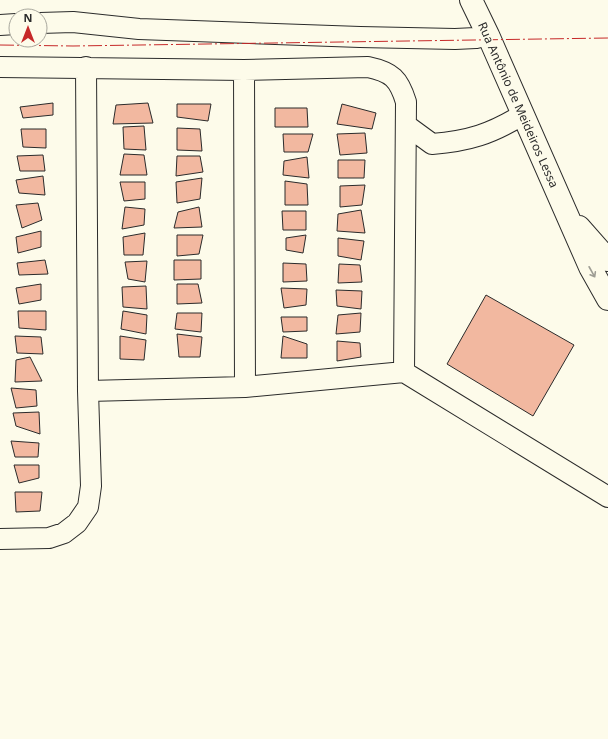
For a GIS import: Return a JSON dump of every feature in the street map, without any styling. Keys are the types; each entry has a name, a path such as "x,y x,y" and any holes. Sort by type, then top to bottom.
{"main road":[{"name":"Rua Antônio de Meideiros Lessa","path":"472,0 590,267 608,299"},
{"name":"Rua Antônio de Meideiros Lessa","path":"565,211 608,260"}],"street":[{"path":"48,23 73,22 139,29 360,38 455,39 476,38 488,35"},
{"path":"0,67 244,70 368,67 382,70 395,79 402,89 406,102 404,372"},
{"path":"0,539 49,538 64,533 77,524 88,507 92,486 88,391 86,67"},
{"path":"244,70 245,387"},
{"path":"406,125 432,144 438,144 456,142 479,136 502,128 522,115"},
{"path":"88,391 245,387 404,372 608,497"}],"building":[{"path":"53,103 53,115 23,118 20,107"},
{"path":"148,103 153,123 113,124 116,105"},
{"path":"177,104 211,104 208,121 177,117"},
{"path":"342,104 376,113 372,129 337,124"},
{"path":"275,108 307,108 308,127 275,127"},
{"path":"144,126 146,150 124,149 123,127"},
{"path":"177,128 200,129 202,151 177,150"},
{"path":"21,129 46,129 46,148 23,147"},
{"path":"365,133 367,153 340,155 337,134"},
{"path":"283,134 313,134 308,152 284,152"},
{"path":"124,154 144,155 147,175 120,175"},
{"path":"43,155 45,171 20,171 17,156"},
{"path":"177,156 200,156 203,172 176,176"},
{"path":"307,157 309,178 283,175 284,161"},
{"path":"338,160 365,160 364,178 338,178"},
{"path":"43,176 45,195 19,193 16,180"},
{"path":"202,178 200,199 177,203 176,182"},
{"path":"285,181 307,184 308,205 285,205"},
{"path":"120,182 145,182 145,199 124,201"},
{"path":"365,185 362,205 340,207 340,186"},
{"path":"38,203 42,220 22,228 16,205"},
{"path":"125,207 145,209 144,225 122,229"},
{"path":"199,207 202,227 174,228 178,212"},
{"path":"361,210 365,233 337,231 338,214"},
{"path":"282,211 306,211 306,230 283,230"},
{"path":"41,231 41,247 18,253 16,237"},
{"path":"145,233 143,255 124,255 123,237"},
{"path":"177,235 203,235 199,254 177,256"},
{"path":"306,235 303,253 286,250 286,238"},
{"path":"338,238 364,241 361,260 338,256"},
{"path":"45,260 48,274 19,275 17,263"},
{"path":"174,260 201,260 201,279 174,280"},
{"path":"147,261 145,282 128,279 125,262"},
{"path":"283,263 306,264 307,281 283,282"},
{"path":"339,264 360,265 362,282 338,283"},
{"path":"41,284 41,300 19,304 16,288"},
{"path":"177,284 198,284 202,303 177,304"},
{"path":"146,286 147,309 123,307 122,287"},
{"path":"281,288 307,289 306,305 284,308"},
{"path":"336,290 362,291 361,309 337,306"},
{"path":"486,295 574,345 533,416 447,364"},
{"path":"18,311 46,311 46,330 19,328"},
{"path":"123,311 147,315 146,334 121,329"},
{"path":"177,313 202,313 201,332 175,329"},
{"path":"361,313 360,332 336,334 338,315"},
{"path":"281,317 307,317 307,331 283,332"},
{"path":"177,334 202,337 200,357 179,357"},
{"path":"15,336 41,337 43,354 17,353"},
{"path":"120,336 146,340 144,360 120,359"},
{"path":"283,336 307,344 307,358 281,358"},
{"path":"337,341 360,343 361,357 337,361"},
{"path":"30,357 42,381 15,382 16,360"},
{"path":"11,388 36,390 37,406 16,408"},
{"path":"39,412 40,434 16,426 13,413"},
{"path":"11,441 39,443 38,457 15,457"},
{"path":"14,465 39,465 39,478 19,483"},
{"path":"15,492 42,492 40,511 16,512"}],"power":[{"path":"0,45 73,46 608,38"}]}
